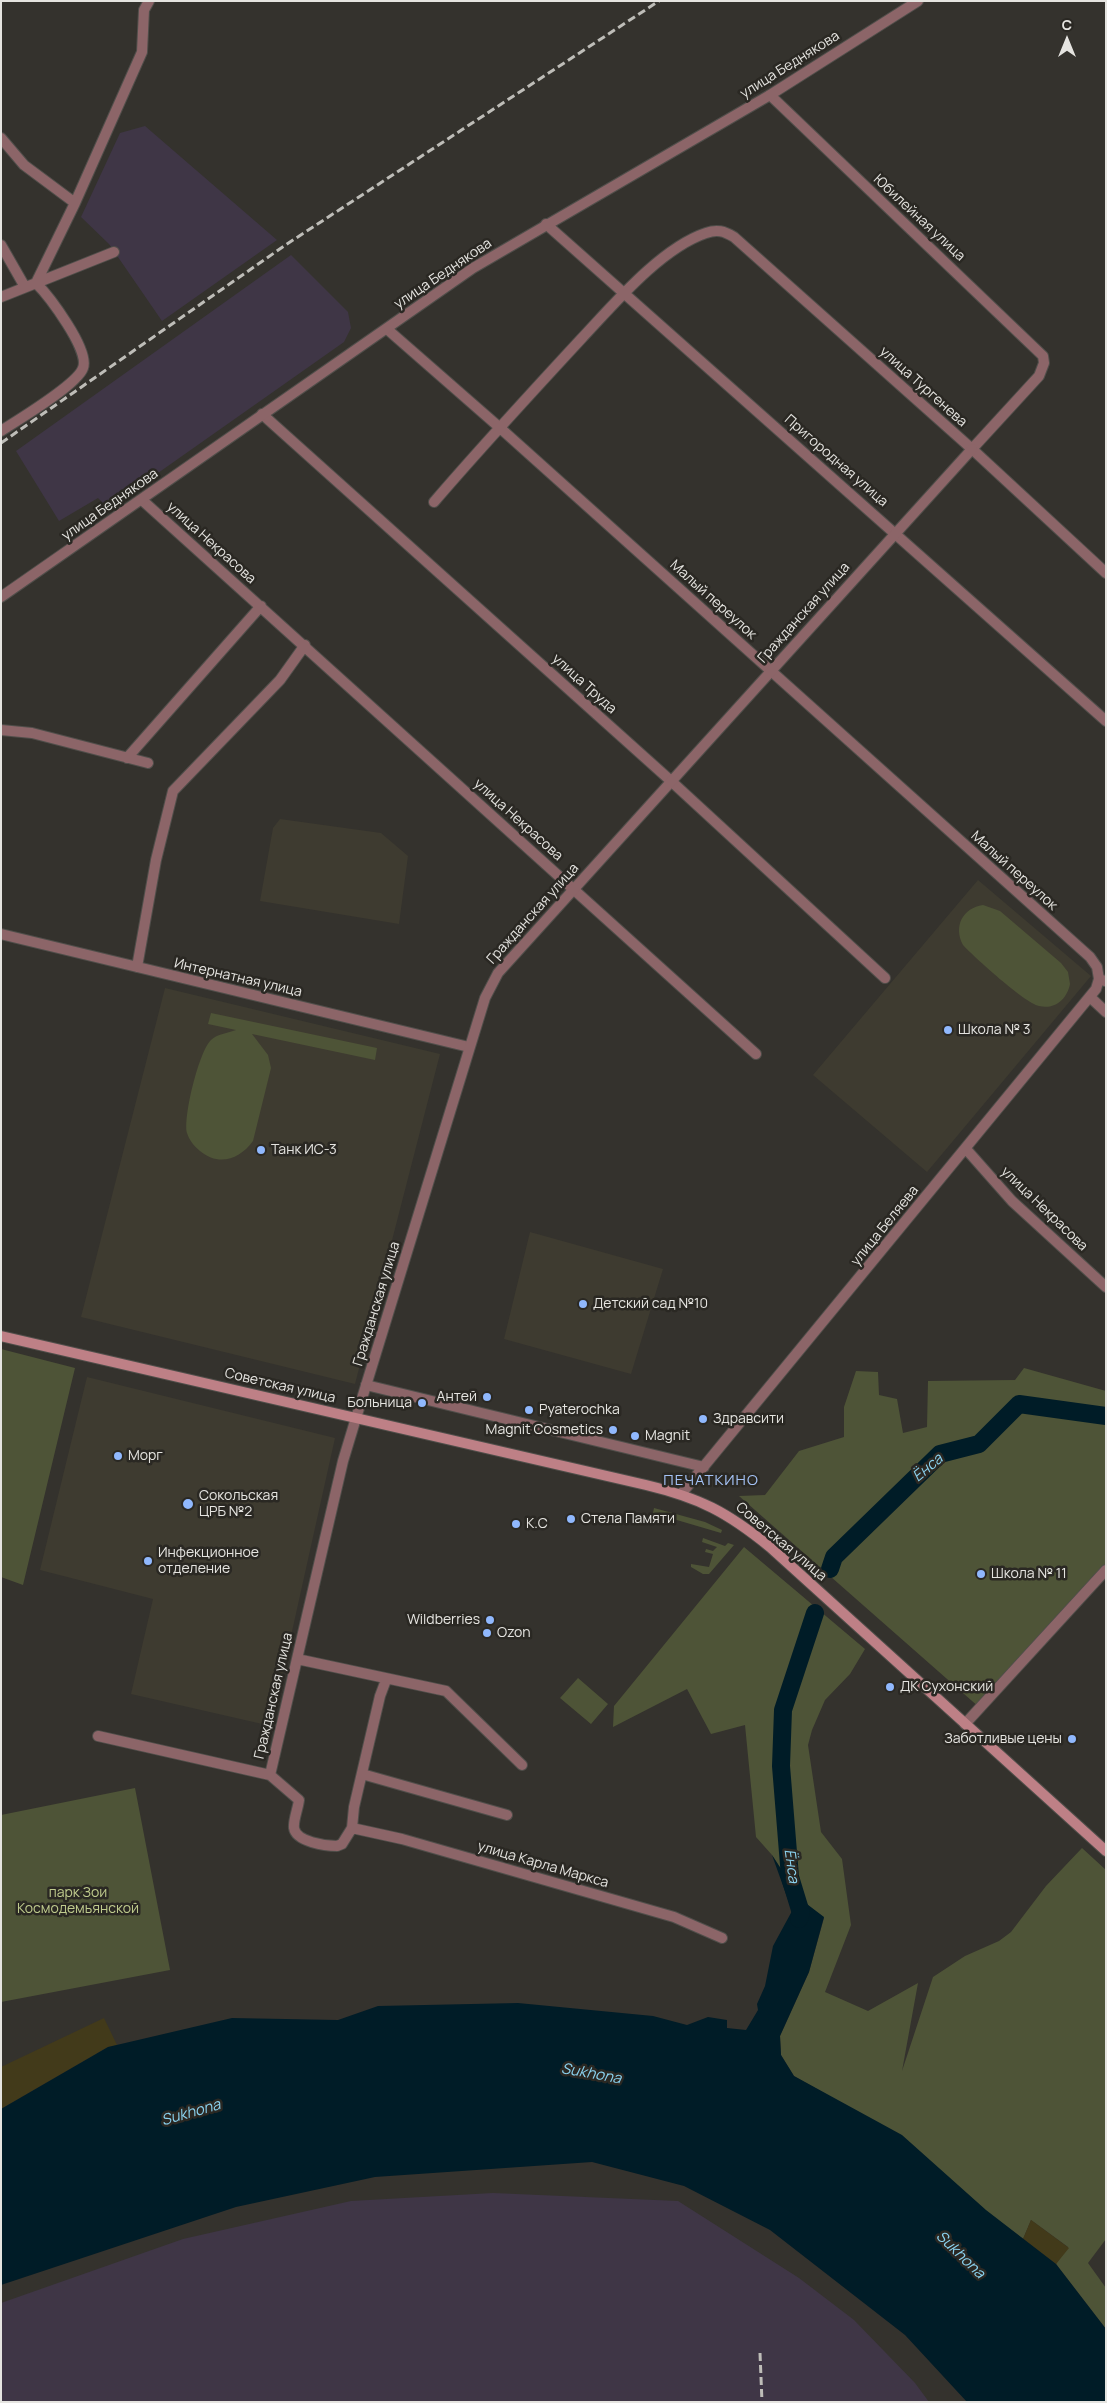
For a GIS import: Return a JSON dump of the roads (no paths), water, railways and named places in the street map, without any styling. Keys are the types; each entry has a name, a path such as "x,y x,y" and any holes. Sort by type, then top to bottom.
{"main road":[{"name":"Советская улица","path":"1,1336 682,1493 727,1515 759,1539 1106,1851"}],"street":[{"path":"36,283 75,203 142,52 144,10 148,1"},
{"name":"улица Беднякова","path":"1,597 473,268 770,95 918,1"},
{"name":"Юбилейная улица","path":"770,95 1039,350 1044,363"},
{"path":"1,138 24,165 75,203"},
{"name":"Пригородная улица","path":"546,224 1106,721"},
{"name":"улица Тургенева","path":"624,293 667,255 694,237 717,230 734,237 972,449 1106,573"},
{"path":"1,244 25,287"},
{"path":"1,297 114,252"},
{"path":"1,431 49,399 78,375 85,363 84,356 52,300 36,283"},
{"path":"434,502 499,427 624,293"},
{"name":"Малый переулок","path":"387,329 499,427 1090,957 1102,980"},
{"name":"Гражданская улица","path":"270,1775 343,1461 469,1047 485,998 498,973 895,532 1039,376 1044,363"},
{"name":"улица Труда","path":"262,414 671,781 885,978"},
{"name":"улица Некрасова","path":"142,500 305,645 756,1054"},
{"path":"127,758 261,606"},
{"path":"137,968 156,860 173,791 280,680 305,645"},
{"path":"1,730 32,734 148,763"},
{"name":"Интернатная улица","path":"1,934 469,1047"},
{"name":"улица Беляева","path":"682,1493 966,1149 1096,990 1102,980"},
{"path":"1090,997 1106,1012"},
{"name":"улица Некрасова","path":"966,1149 1012,1201 1106,1287"},
{"path":"366,1385 704,1467"},
{"path":"965,1724 1106,1570"},
{"path":"297,1659 386,1680 446,1691 522,1765"},
{"path":"98,1736 270,1775 299,1800 294,1827 300,1837 337,1846 342,1844 352,1828 362,1774 380,1696 386,1680"},
{"path":"362,1774 507,1815"},
{"name":"улица Карла Маркса","path":"352,1828 402,1839 674,1917 722,1938"}],"water":[{"name":"Sukhona","path":"772,1855 785,1875 790,1877 795,1895 824,1917 809,1972 780,2036 781,2055 794,2076 902,2135 986,2210 1056,2264 1106,2329 1106,2402 967,2402 905,2335 770,2230 684,2186 592,2162 375,2177 236,2207 1,2285 1,2109 108,2047 232,2018 338,2020 378,2006 518,2003 653,2016 687,2025 708,2017 727,2020 727,2028 746,2030 758,2010 757,2004 765,1986 773,1946 792,1911"}],"waterway":[{"name":"Ёнса","path":"830,1569 834,1557 940,1454 979,1444 1019,1404 1106,1416"},
{"name":"Ёнса","path":"799,1919 801,1913 790,1877 781,1766 783,1710 815,1613"}],"railway":[{"path":"1,443 287,244 659,1"},
{"path":"760,2353 762,2402"}],"place":[{"name":"Школа № 3","path":"948,1030"},
{"name":"Танк ИС-3","path":"261,1150"},
{"name":"Детский сад №10","path":"583,1304"},
{"name":"Антей","path":"487,1397"},
{"name":"Больница","path":"422,1403"},
{"name":"Pyaterochka","path":"529,1410"},
{"name":"Здравсити","path":"703,1419"},
{"name":"Magnit Cosmetics","path":"613,1430"},
{"name":"Magnit","path":"635,1436"},
{"name":"Морг","path":"118,1456"},
{"name":"Сокольская ЦРБ №2","path":"188,1504"},
{"name":"Стела Памяти","path":"571,1519"},
{"name":"К.С","path":"516,1524"},
{"name":"Инфекционное отделение","path":"148,1561"},
{"name":"Школа № 11","path":"981,1574"},
{"name":"Wildberries","path":"490,1620"},
{"name":"Ozon","path":"487,1633"},
{"name":"ДК Сухонский","path":"890,1687"},
{"name":"Заботливые цены","path":"1072,1739"}],"district":[{"name":"ПЕЧАТКИНО","path":"711,1481"}],"park label":[{"name":"парк Зои Космодемьянской","path":"78,1902"}]}
